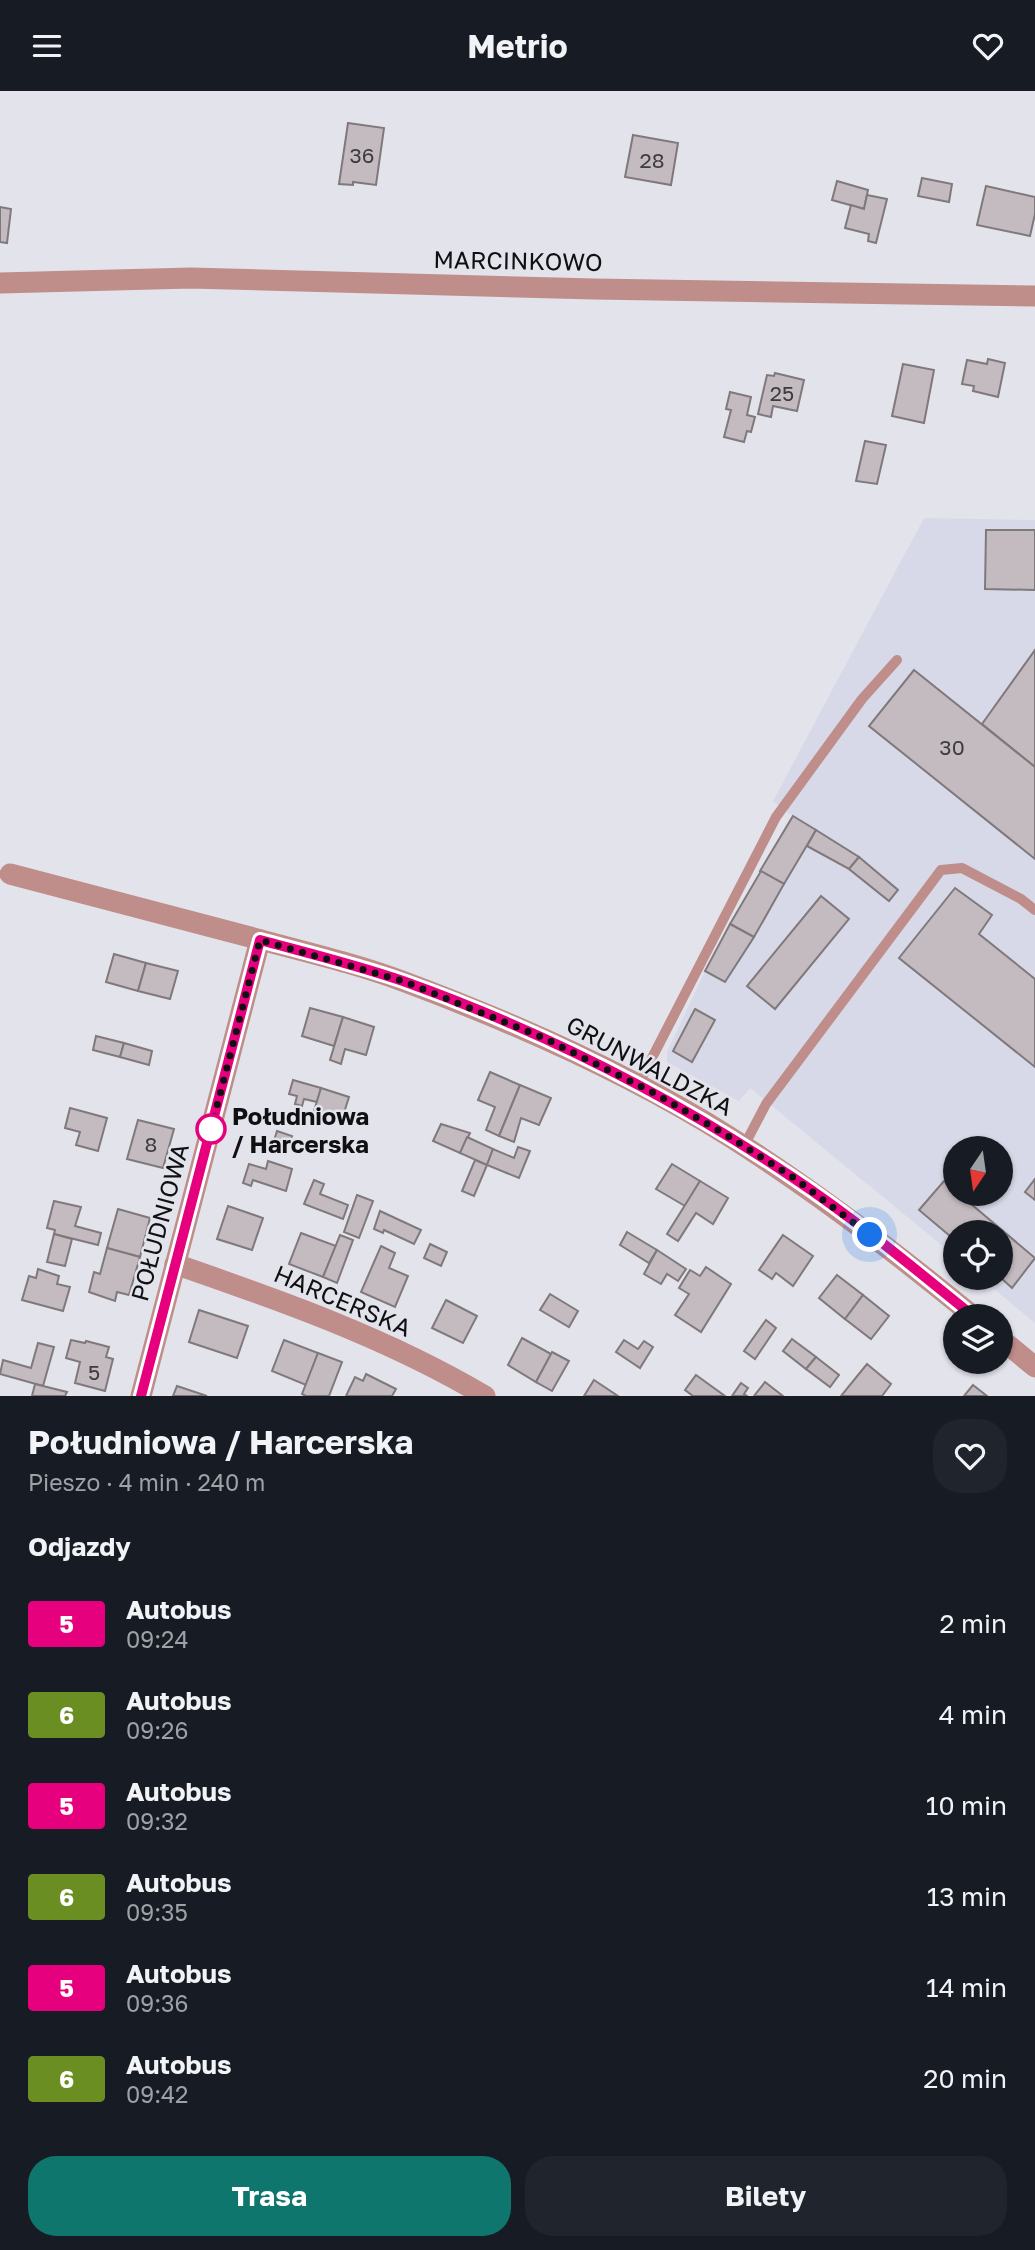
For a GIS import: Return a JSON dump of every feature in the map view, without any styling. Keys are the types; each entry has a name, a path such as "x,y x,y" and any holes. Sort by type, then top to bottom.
{"street":[{"name":"MARCINKOWO","path":"0,283 191,278 594,289 1035,296"},
{"name":"GRUNWALDZKA","path":"5,873 260,940 403,981 544,1038 638,1085 794,1178 958,1304"},
{"name":"POŁUDNIOWA","path":"141,1396 260,940"},
{"name":"HARCERSKA","path":"175,1264 302,1308 376,1339 485,1396"},
{"path":"1013,1349 1035,1367"}],"lane":[{"path":"638,1085 776,817 862,699 897,660"},
{"path":"744,1146 766,1104 941,870 962,868 1021,899 1035,910"}],"shaded area":[{"path":"924,518 1035,520 1035,1323 995,1290 1013,1290 1013,1220 943,1220 943,1246 750,1088 739,1101 667,1062 667,1052 705,971 792,816 773,801"}],"building":[{"path":"348,123 384,128 376,185 353,182 353,185 339,184"},
{"path":"633,135 678,143 671,185 625,177"},
{"path":"922,178 952,184 949,202 918,196"},
{"path":"837,181 868,190 864,209 832,200"},
{"path":"986,186 1035,197 1035,214 1030,236 977,225"},
{"path":"867,195 887,199 876,243 868,241 869,234 845,228 851,205 864,209"},
{"path":"0,207 11,209 7,243 0,242"},
{"path":"988,359 1005,363 998,397 973,391 974,386 962,384 967,360 987,364"},
{"path":"903,364 934,370 924,423 892,416"},
{"path":"775,373 804,380 797,411 773,406 771,417 758,414 767,375 774,376"},
{"path":"730,392 751,397 747,415 755,417 751,432 747,431 744,442 724,437 731,410 726,409"},
{"path":"865,441 886,445 877,484 856,481"},
{"path":"986,530 1035,530 1035,590 985,589"},
{"path":"1035,650 1035,767 982,724"},
{"path":"914,670 1035,767 1035,859 869,726"},
{"path":"793,816 816,830 784,884 760,871"},
{"path":"816,830 859,857 849,869 807,846"},
{"path":"859,857 898,890 889,901 849,869"},
{"path":"761,871 784,884 754,937 730,924"},
{"path":"955,888 992,915 979,934 1035,979 1035,1067 899,958"},
{"path":"821,896 849,919 775,1009 747,986"},
{"path":"730,924 754,937 725,982 705,971"},
{"path":"114,954 146,963 138,991 106,982"},
{"path":"146,963 178,971 170,999 138,991"},
{"path":"310,1008 343,1017 334,1046 302,1036"},
{"path":"695,1009 715,1020 692,1062 673,1051"},
{"path":"343,1017 374,1027 366,1055 345,1049 341,1064 330,1060"},
{"path":"96,1036 124,1043 120,1057 93,1050"},
{"path":"124,1043 152,1051 149,1065 120,1057"},
{"path":"490,1072 520,1085 499,1136 486,1130 495,1107 478,1100"},
{"path":"293,1080 321,1088 317,1102 304,1099 302,1106 295,1104 297,1096 289,1094"},
{"path":"520,1085 551,1098 539,1125 521,1118 514,1142 499,1136"},
{"path":"321,1088 349,1097 343,1116 333,1112 332,1117 314,1111"},
{"path":"70,1108 107,1118 98,1151 76,1145 80,1132 65,1128"},
{"path":"138,1120 174,1129 163,1168 127,1159"},
{"path":"441,1124 470,1133 460,1153 433,1141"},
{"path":"277,1131 292,1136 285,1154 271,1150"},
{"path":"467,1137 493,1149 487,1165 460,1153"},
{"path":"518,1147 530,1151 519,1178 487,1165 493,1149 514,1158"},
{"path":"475,1160 487,1165 474,1196 462,1191"},
{"path":"268,1161 292,1169 286,1191 253,1180 251,1186 243,1183 249,1164 266,1169"},
{"path":"672,1164 700,1181 685,1206 656,1189"},
{"path":"1035,1179 1035,1200 1025,1192"},
{"path":"314,1180 324,1184 320,1194 348,1205 343,1219 304,1204"},
{"path":"700,1181 728,1198 713,1224 696,1213 678,1241 667,1234"},
{"path":"943,1182 943,1206 973,1206 990,1220 943,1220 943,1230 919,1210"},
{"path":"357,1195 373,1201 359,1238 344,1232"},
{"path":"54,1201 81,1207 75,1226 101,1233 98,1245 54,1234 55,1230 47,1228"},
{"path":"228,1206 263,1218 252,1250 217,1239"},
{"path":"118,1209 150,1218 140,1257 107,1248"},
{"path":"380,1211 421,1230 414,1244 384,1230 383,1233 374,1229"},
{"path":"627,1232 657,1250 649,1263 620,1245"},
{"path":"301,1233 336,1246 323,1277 289,1264"},
{"path":"54,1234 72,1239 65,1266 47,1262"},
{"path":"340,1235 353,1240 337,1283 323,1277"},
{"path":"783,1235 813,1256 793,1286 776,1273 772,1279 759,1270"},
{"path":"1013,1239 1035,1258 1013,1287"},
{"path":"430,1244 447,1252 441,1266 424,1258"},
{"path":"381,1246 395,1253 389,1268 408,1276 395,1307 361,1292"},
{"path":"107,1248 140,1257 129,1295 117,1292 115,1301 89,1292 94,1272 100,1274"},
{"path":"657,1250 686,1269 678,1281 667,1274 661,1284 644,1274"},
{"path":"706,1267 731,1284 701,1332 675,1315 689,1294 679,1288 690,1270 700,1276"},
{"path":"38,1269 59,1276 57,1284 70,1287 63,1311 22,1300 29,1276 36,1278"},
{"path":"837,1275 863,1295 845,1319 819,1298"},
{"path":"550,1294 578,1311 569,1327 540,1310"},
{"path":"863,1295 889,1316 871,1339 845,1319"},
{"path":"446,1300 477,1316 463,1343 432,1328"},
{"path":"199,1310 248,1326 237,1358 189,1342"},
{"path":"766,1320 776,1328 755,1359 744,1351"},
{"path":"522,1338 551,1354 536,1382 508,1365"},
{"path":"792,1339 816,1357 806,1369 783,1351"},
{"path":"71,1340 109,1347 106,1357 113,1359 105,1391 75,1383 80,1362 66,1358"},
{"path":"284,1340 318,1353 306,1385 272,1371"},
{"path":"624,1340 638,1349 644,1341 653,1347 640,1368 616,1352"},
{"path":"38,1343 54,1347 43,1386 0,1374 3,1360 31,1368"},
{"path":"552,1352 569,1361 552,1391 536,1382"},
{"path":"318,1353 342,1362 329,1396 306,1396 302,1394"},
{"path":"816,1357 839,1375 830,1387 806,1369"},
{"path":"867,1364 891,1384 882,1396 841,1396"},
{"path":"366,1374 396,1389 392,1396 346,1396 355,1377 363,1381"},
{"path":"696,1375 725,1396 693,1396 685,1390"},
{"path":"594,1380 618,1396 584,1396"},
{"path":"765,1382 783,1396 754,1396"},
{"path":"741,1383 748,1388 744,1394 747,1396 732,1396"},
{"path":"35,1384 67,1392 65,1396 32,1396"},
{"path":"973,1385 987,1396 964,1396"},
{"path":"177,1386 207,1396 173,1396"}],"bus line":[{"name":"5","path":"141,1396 260,940 403,981 544,1038 656,1094 794,1178 958,1304"}],"place":[{"name":"Południowa / Harcerska","path":"211,1129"}],"route":[{"path":"211,1129 260,940 403,981 544,1038 656,1094 728,1136 794,1178 870,1235"}]}
